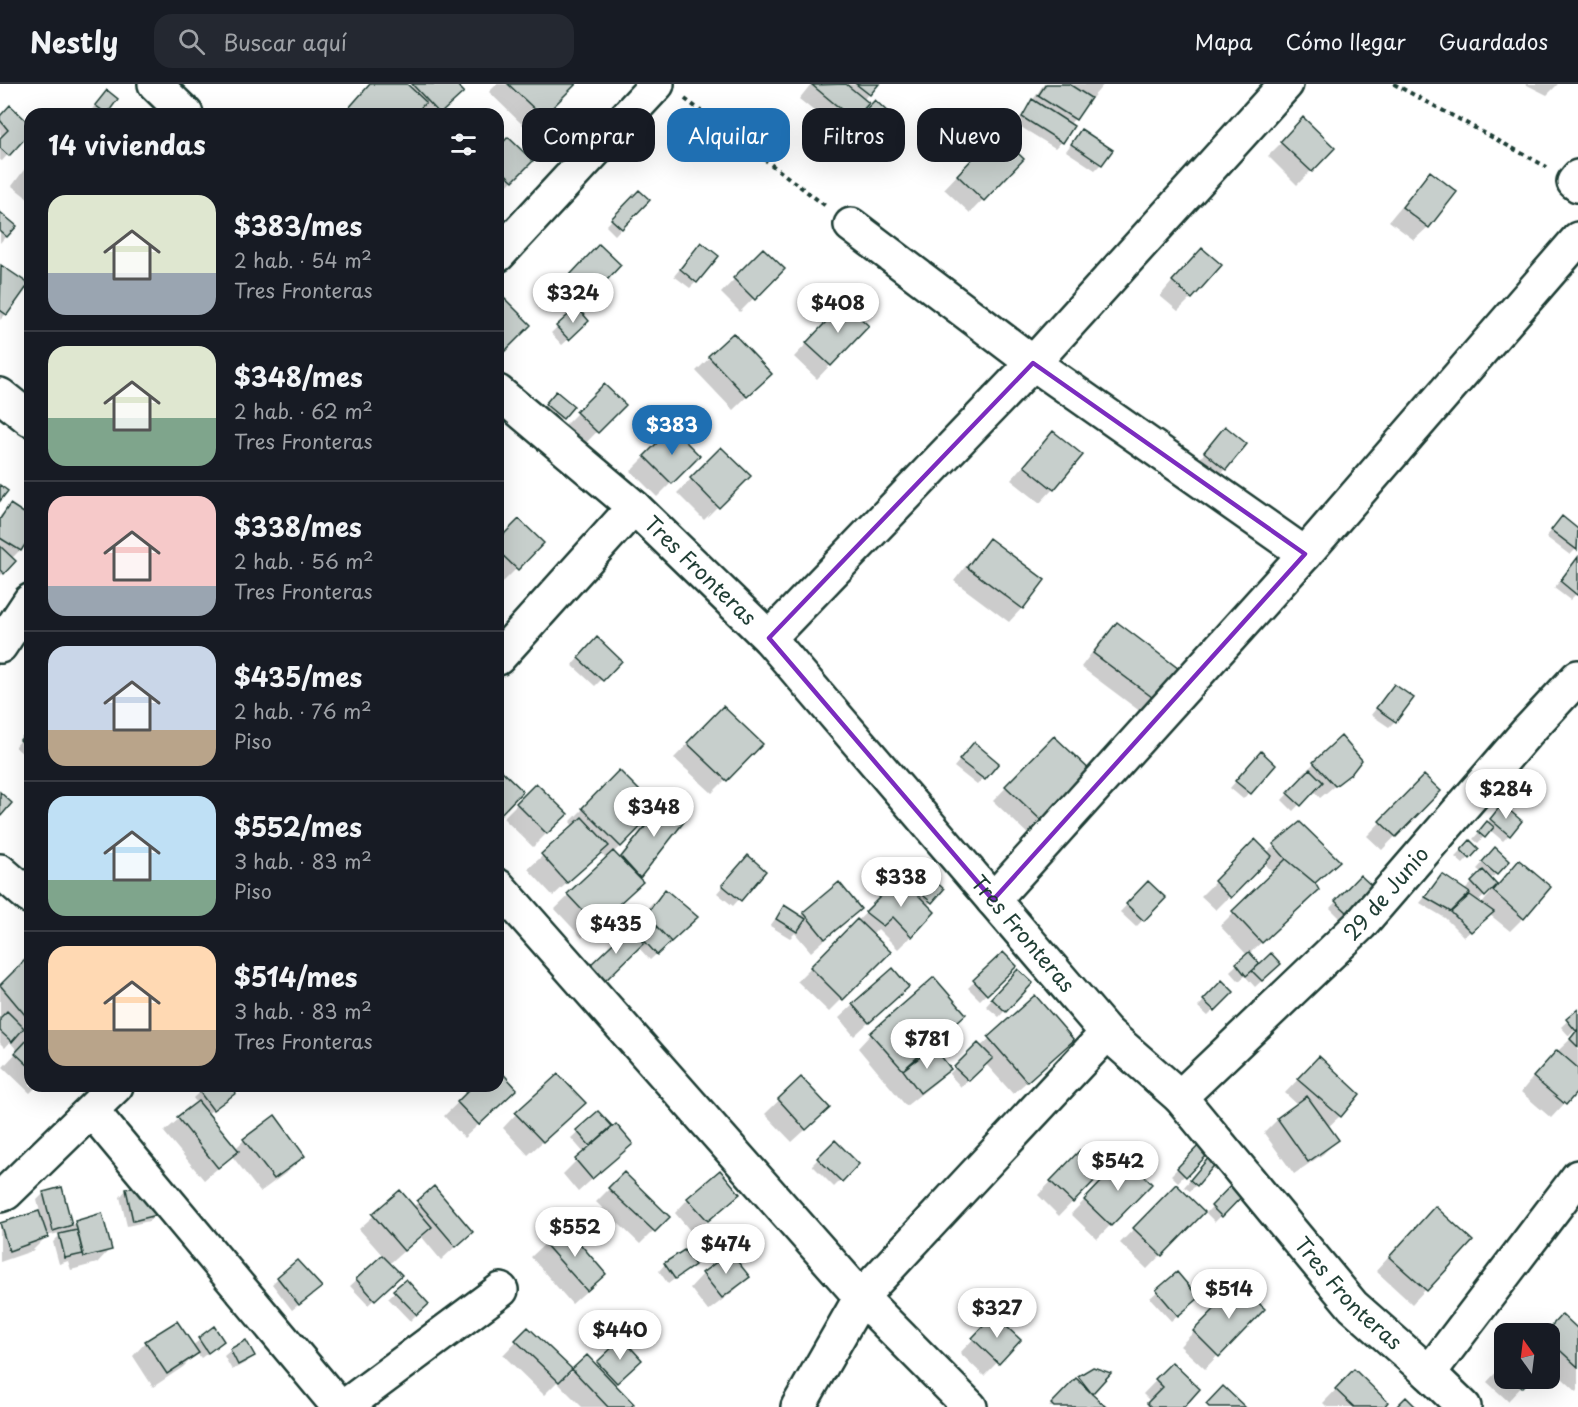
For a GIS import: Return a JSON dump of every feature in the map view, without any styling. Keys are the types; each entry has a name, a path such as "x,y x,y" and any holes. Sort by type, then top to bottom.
{"street":[{"path":"769,638 1033,363 1286,84"},
{"path":"504,249 670,91"},
{"path":"851,225 1033,363 1305,554"},
{"path":"993,900 1305,554 1578,239"},
{"path":"0,395 24,414"},
{"name":"Tres Fronteras","path":"504,397 634,507 769,638 1107,1033 1180,1097 1353,1306 1464,1407"},
{"path":"504,651 634,507"},
{"path":"0,646 24,610"},
{"name":"29 de Junio","path":"1180,1097 1361,924 1527,732 1578,677"},
{"path":"0,871 24,892"},
{"path":"504,893 861,1297 970,1407"},
{"path":"798,1407 861,1297 1107,1033"},
{"path":"0,1195 6,1193 110,1092"},
{"path":"92,1110 339,1407"},
{"path":"1429,1373 1578,1177"},
{"path":"344,1407 501,1290"}],"path":[{"path":"1394,84 1577,182"},
{"path":"670,91 851,225"}],"highlighted area":[{"path":"1033,363 1305,554 993,900 769,638"}],"building":[{"path":"370,84 407,84 426,102 420,108 349,108"},
{"path":"412,84 456,84 464,92 447,108 434,108"},
{"path":"508,84 576,84 552,108 533,108"},
{"path":"846,84 869,103 865,108 840,108 812,85"},
{"path":"856,84 879,84 870,95"},
{"path":"1046,84 1069,84 1091,98 1076,120 1038,96"},
{"path":"107,90 118,99 111,108 99,108 95,105"},
{"path":"1032,99 1074,126 1063,143 1022,117"},
{"path":"875,100 884,108 867,108"},
{"path":"10,105 24,118 24,140 9,156 0,148 0,138 8,130 0,120 0,116"},
{"path":"1303,117 1335,148 1312,172 1280,142"},
{"path":"1081,129 1113,150 1102,165 1071,144"},
{"path":"508,137 522,150 522,162 532,162 513,181 504,173 504,141"},
{"path":"969,162 1021,162 984,201 957,175"},
{"path":"1430,171 1457,192 1429,228 1402,207"},
{"path":"639,190 650,200 622,229 611,219"},
{"path":"0,212 17,226 7,237 0,231"},
{"path":"701,242 719,256 697,283 680,269"},
{"path":"599,244 621,265 591,297 569,276"},
{"path":"763,248 785,269 755,300 733,278"},
{"path":"1202,248 1222,265 1192,299 1172,281"},
{"path":"1,265 24,281 24,291 7,315 0,310"},
{"path":"504,298 531,325 504,352"},
{"path":"844,303 869,326 831,366 806,343"},
{"path":"577,307 589,321 569,340 556,326"},
{"path":"733,333 772,374 747,397 708,356"},
{"path":"604,384 626,405 598,433 576,412"},
{"path":"556,391 574,406 563,419 545,404"},
{"path":"1225,426 1247,444 1226,470 1204,452"},
{"path":"672,428 700,456 672,484 644,456"},
{"path":"1053,431 1083,455 1054,490 1024,466"},
{"path":"721,447 751,476 719,508 690,478"},
{"path":"0,485 8,491 0,501"},
{"path":"10,504 24,513 24,546 21,551 0,538 0,519"},
{"path":"1562,516 1578,529 1577,550 1551,530"},
{"path":"519,519 544,543 518,570 504,557 504,534"},
{"path":"989,538 1045,580 1023,609 967,567"},
{"path":"0,546 16,561 4,574 0,570"},
{"path":"1578,557 1578,594 1577,595 1560,581"},
{"path":"1117,622 1179,669 1156,700 1093,653"},
{"path":"597,637 622,661 603,681 578,658"},
{"path":"1394,684 1414,698 1396,722 1376,708"},
{"path":"723,706 763,744 727,781 687,743"},
{"path":"1054,736 1095,775 1047,826 1005,786"},
{"path":"1341,736 1362,760 1352,773 1335,786 1313,762"},
{"path":"974,742 999,763 985,780 959,760"},
{"path":"1261,751 1276,765 1251,794 1235,781"},
{"path":"1310,769 1323,782 1301,806 1287,793"},
{"path":"619,770 658,809 621,847 582,808"},
{"path":"504,773 523,791 504,811"},
{"path":"1424,775 1441,791 1396,837 1379,821"},
{"path":"536,783 568,814 547,834 516,803"},
{"path":"0,792 12,803 0,817"},
{"path":"668,798 687,818 640,878 621,857"},
{"path":"1502,804 1522,821 1510,836 1490,819"},
{"path":"582,817 609,846 567,883 541,854"},
{"path":"1487,821 1494,827 1485,838 1478,832"},
{"path":"1300,822 1340,861 1315,883 1286,859 1273,844"},
{"path":"1255,839 1272,856 1231,898 1214,881"},
{"path":"1470,840 1479,849 1470,859 1461,850"},
{"path":"1495,847 1510,861 1497,875 1482,862"},
{"path":"613,851 643,882 596,925 567,894"},
{"path":"748,855 766,871 741,901 722,885"},
{"path":"1286,859 1315,883 1319,890 1262,943 1232,911"},
{"path":"1519,860 1551,887 1524,919 1493,891"},
{"path":"913,862 944,889 932,903 901,876"},
{"path":"1483,870 1497,885 1485,897 1471,882"},
{"path":"1442,874 1470,893 1451,912 1425,897"},
{"path":"1360,875 1373,887 1348,913 1335,901"},
{"path":"900,877 935,912 912,937 893,917 883,926 865,912"},
{"path":"1148,881 1166,898 1144,921 1126,904"},
{"path":"839,882 861,909 825,939 803,912"},
{"path":"665,889 698,917 671,942 646,915"},
{"path":"1470,895 1494,912 1471,932 1451,912"},
{"path":"784,905 806,919 797,932 776,919"},
{"path":"646,915 671,942 657,955 632,927"},
{"path":"857,919 891,952 843,1000 810,967"},
{"path":"629,928 644,943 603,983 588,967"},
{"path":"1003,952 1017,966 987,995 973,980"},
{"path":"1249,952 1260,964 1246,976 1236,963"},
{"path":"1271,953 1281,964 1262,981 1252,971"},
{"path":"24,961 24,1014 0,985"},
{"path":"893,968 909,987 869,1023 852,1004"},
{"path":"1018,969 1033,983 1006,1012 991,998"},
{"path":"934,977 966,1014 903,1070 870,1033"},
{"path":"1222,980 1234,992 1215,1011 1203,1000"},
{"path":"1035,995 1074,1040 1027,1082 988,1037"},
{"path":"1578,1009 1578,1029 1576,1031 1566,1019"},
{"path":"7,1011 24,1028 12,1042 0,1031 0,1018"},
{"path":"1578,1029 1578,1047 1570,1039"},
{"path":"24,1043 24,1061 15,1053"},
{"path":"978,1043 993,1058 969,1081 954,1067"},
{"path":"934,1047 951,1069 920,1093 903,1070"},
{"path":"1557,1050 1578,1068 1578,1091 1566,1105 1533,1077"},
{"path":"1319,1056 1360,1094 1341,1117 1297,1079"},
{"path":"558,1074 586,1103 543,1142 515,1113"},
{"path":"504,1075 517,1089 479,1125 457,1102 467,1092 504,1092"},
{"path":"801,1077 830,1108 806,1130 778,1099"},
{"path":"200,1092 236,1093 213,1110"},
{"path":"1307,1096 1339,1140 1308,1162 1277,1118"},
{"path":"198,1101 239,1151 218,1168 177,1117"},
{"path":"598,1111 612,1126 590,1146 576,1130"},
{"path":"275,1115 305,1156 274,1179 243,1139"},
{"path":"616,1124 633,1144 592,1179 575,1159"},
{"path":"835,1140 859,1164 842,1182 817,1158"},
{"path":"1200,1144 1209,1153 1186,1177 1177,1168"},
{"path":"1080,1150 1103,1172 1073,1203 1050,1181"},
{"path":"1210,1156 1217,1162 1197,1186 1190,1180"},
{"path":"1125,1157 1152,1184 1111,1226 1084,1200"},
{"path":"720,1170 740,1194 708,1221 687,1198"},
{"path":"624,1172 670,1217 655,1232 608,1188"},
{"path":"1237,1179 1248,1190 1222,1217 1211,1206"},
{"path":"150,1183 157,1215 133,1221 126,1189"},
{"path":"1176,1184 1205,1212 1162,1256 1133,1228"},
{"path":"434,1186 473,1232 456,1247 417,1201"},
{"path":"62,1187 72,1225 53,1231 43,1192"},
{"path":"400,1190 432,1227 404,1251 372,1214"},
{"path":"1435,1206 1473,1241 1427,1291 1389,1257"},
{"path":"39,1211 48,1237 9,1251 0,1223"},
{"path":"102,1213 112,1250 84,1257 75,1221"},
{"path":"564,1225 606,1274 587,1291 544,1243"},
{"path":"77,1230 83,1254 65,1258 59,1234"},
{"path":"684,1250 695,1265 675,1279 664,1263"},
{"path":"730,1252 750,1277 722,1298 702,1273"},
{"path":"382,1255 402,1275 375,1300 356,1279"},
{"path":"297,1260 322,1287 299,1305 277,1277"},
{"path":"1177,1272 1199,1298 1178,1316 1156,1290"},
{"path":"406,1279 429,1304 417,1315 393,1290"},
{"path":"1239,1284 1265,1309 1219,1357 1193,1331"},
{"path":"1562,1314 1578,1329 1578,1367 1560,1350 1560,1323 1554,1323"},
{"path":"994,1315 1021,1340 999,1364 972,1338"},
{"path":"177,1321 199,1353 167,1374 145,1341"},
{"path":"214,1326 224,1341 208,1353 198,1338"},
{"path":"528,1327 572,1369 559,1382 515,1340"},
{"path":"622,1338 642,1360 617,1383 597,1362"},
{"path":"246,1340 255,1356 238,1365 230,1349"},
{"path":"587,1355 634,1404 631,1407 608,1407 572,1369"},
{"path":"1172,1362 1200,1389 1184,1407 1151,1407 1147,1403 1163,1387 1155,1379"},
{"path":"1093,1367 1111,1373 1092,1394 1078,1376"},
{"path":"1354,1369 1388,1402 1384,1407 1354,1407 1335,1389"},
{"path":"1076,1378 1106,1407 1054,1407 1051,1404"},
{"path":"1223,1386 1245,1407 1209,1407 1206,1404"},
{"path":"1406,1397 1416,1407 1396,1407"}]}
